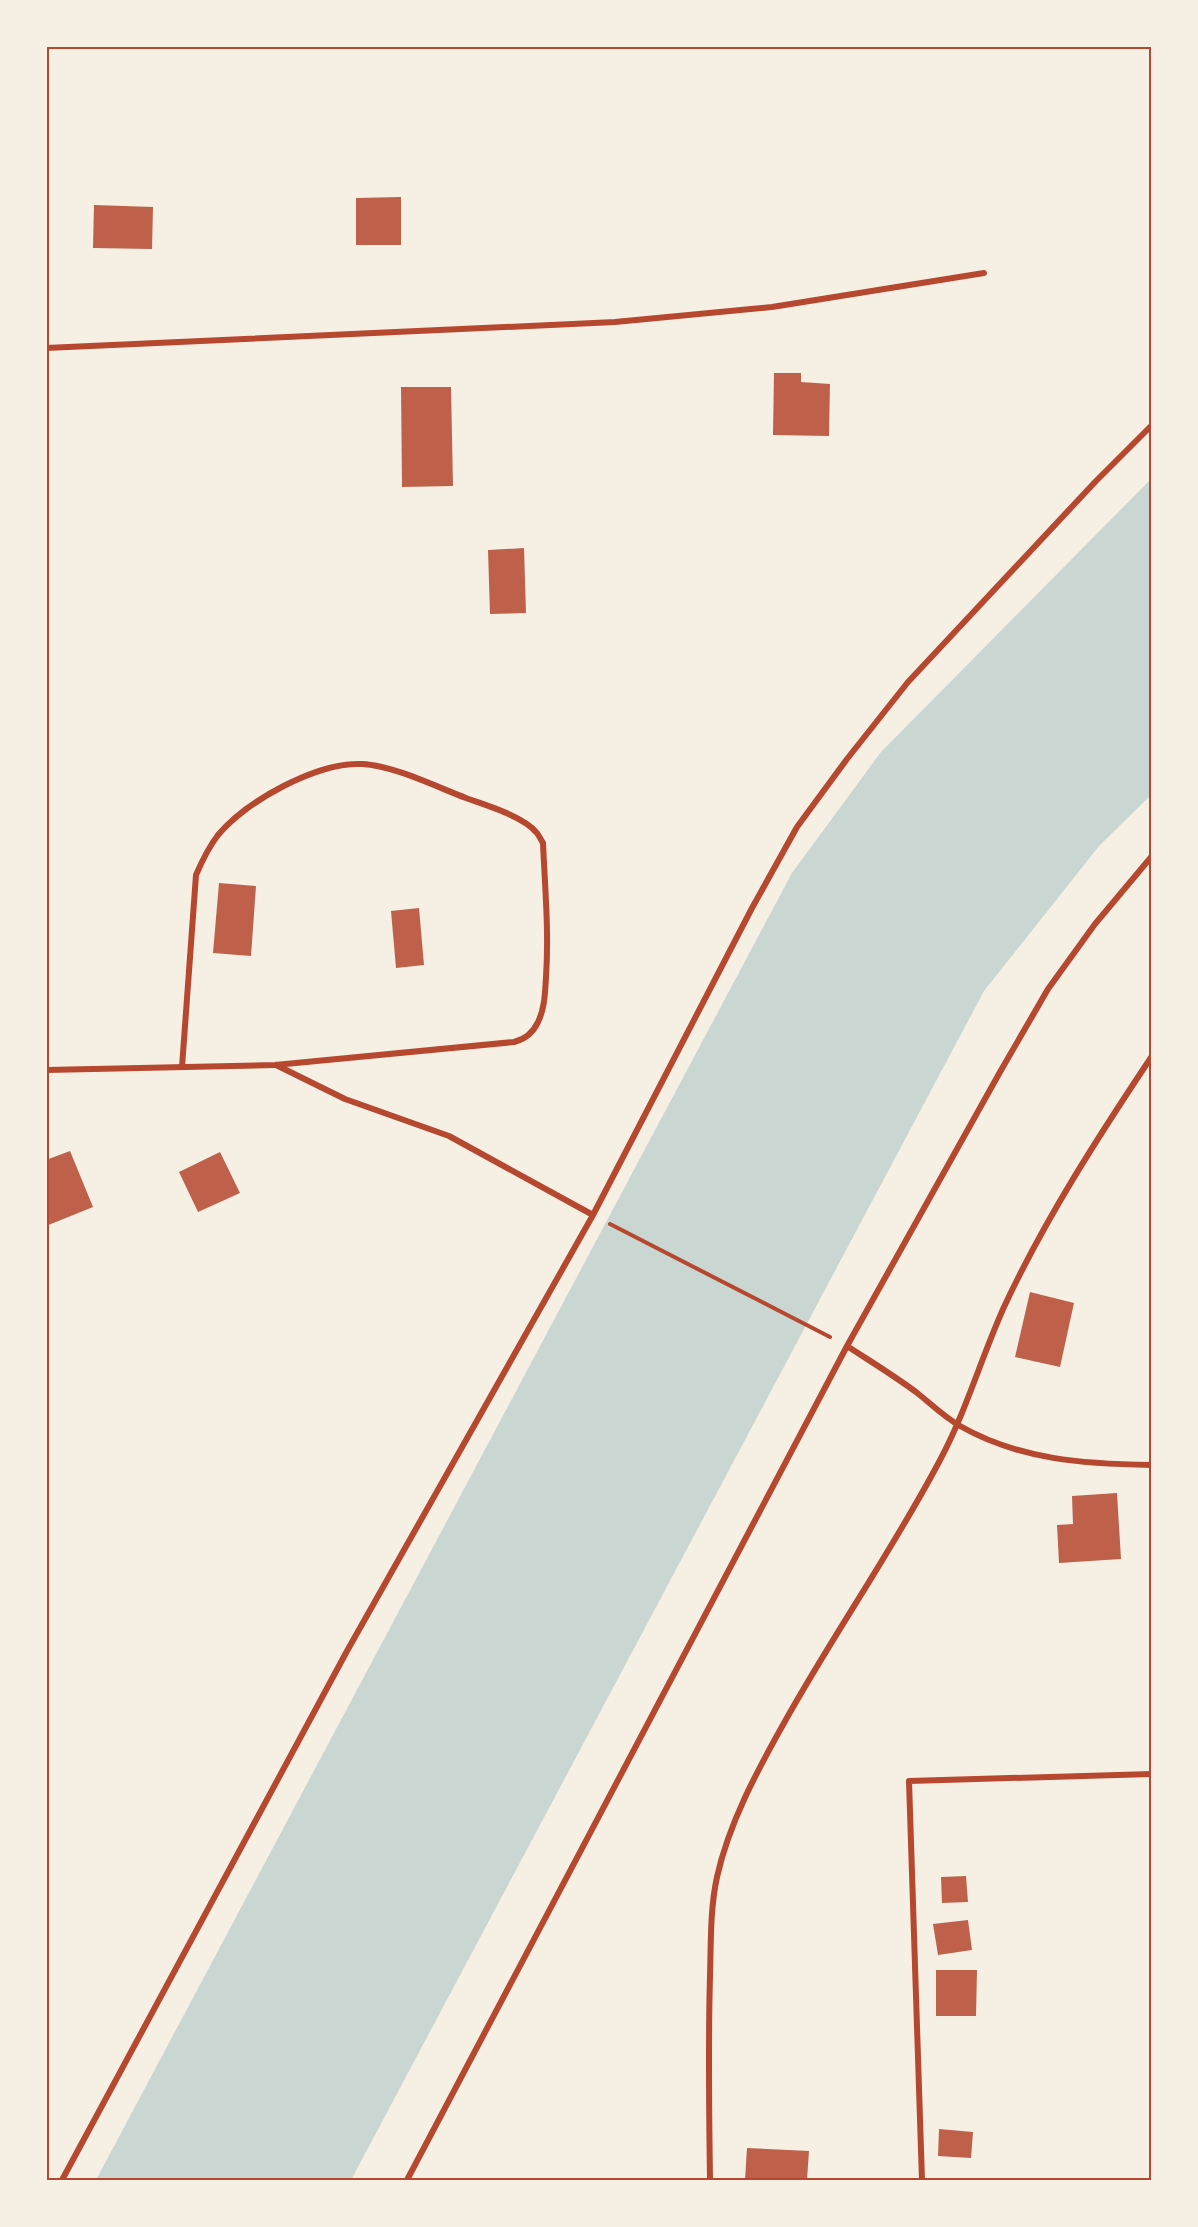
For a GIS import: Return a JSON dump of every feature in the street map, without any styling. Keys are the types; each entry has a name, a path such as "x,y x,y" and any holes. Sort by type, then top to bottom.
{"street":[{"path":"46,348 615,322 772,307 984,273"},
{"path":"62,2181 347,1651 593,1215 752,908 797,827 908,682 1095,481 1152,425"},
{"path":"46,1070 275,1065 514,1042 524,1039 533,1032 544,1004 548,940 543,843 535,830 494,808 386,768 363,764 339,765 307,776 240,813 218,835 204,855 196,876 182,1067"},
{"path":"406,2181 847,1346 1048,989 1095,924 1152,856"},
{"path":"710,2181 708,2037 712,1925 717,1878 728,1838 763,1760 820,1658 921,1495 957,1425 1004,1308 1030,1256 1090,1149 1152,1056"},
{"path":"275,1065 345,1099 449,1136 593,1215"},
{"path":"847,1346 893,1376 957,1425 994,1443 1027,1454 1067,1462 1152,1464"},
{"path":"922,2181 909,1781 1152,1774"}],"path":[{"path":"603,1221 835,1339"}],"shaded area":[{"path":"1151,479 1151,795 1099,846 984,991 351,2180 96,2180 792,873 881,752"}],"building":[{"path":"401,197 401,245 356,245 356,198"},
{"path":"94,205 153,207 152,249 93,248"},
{"path":"774,373 801,373 801,382 830,384 829,436 773,435"},
{"path":"401,387 451,387 453,486 402,487"},
{"path":"524,548 526,613 490,614 488,550"},
{"path":"219,883 256,886 251,956 213,953"},
{"path":"419,908 424,965 396,968 391,911"},
{"path":"70,1151 93,1207 46,1226 46,1160"},
{"path":"220,1152 240,1193 198,1212 179,1172"},
{"path":"1030,1292 1074,1303 1060,1367 1015,1357"},
{"path":"1117,1493 1121,1559 1059,1563 1057,1525 1073,1524 1072,1496"},
{"path":"966,1876 968,1902 942,1903 941,1877"},
{"path":"968,1920 972,1950 938,1955 933,1924"},
{"path":"936,1970 977,1970 976,2016 936,2016"},
{"path":"939,2129 973,2132 971,2158 938,2156"},
{"path":"747,2148 809,2151 807,2180 745,2180"}]}
